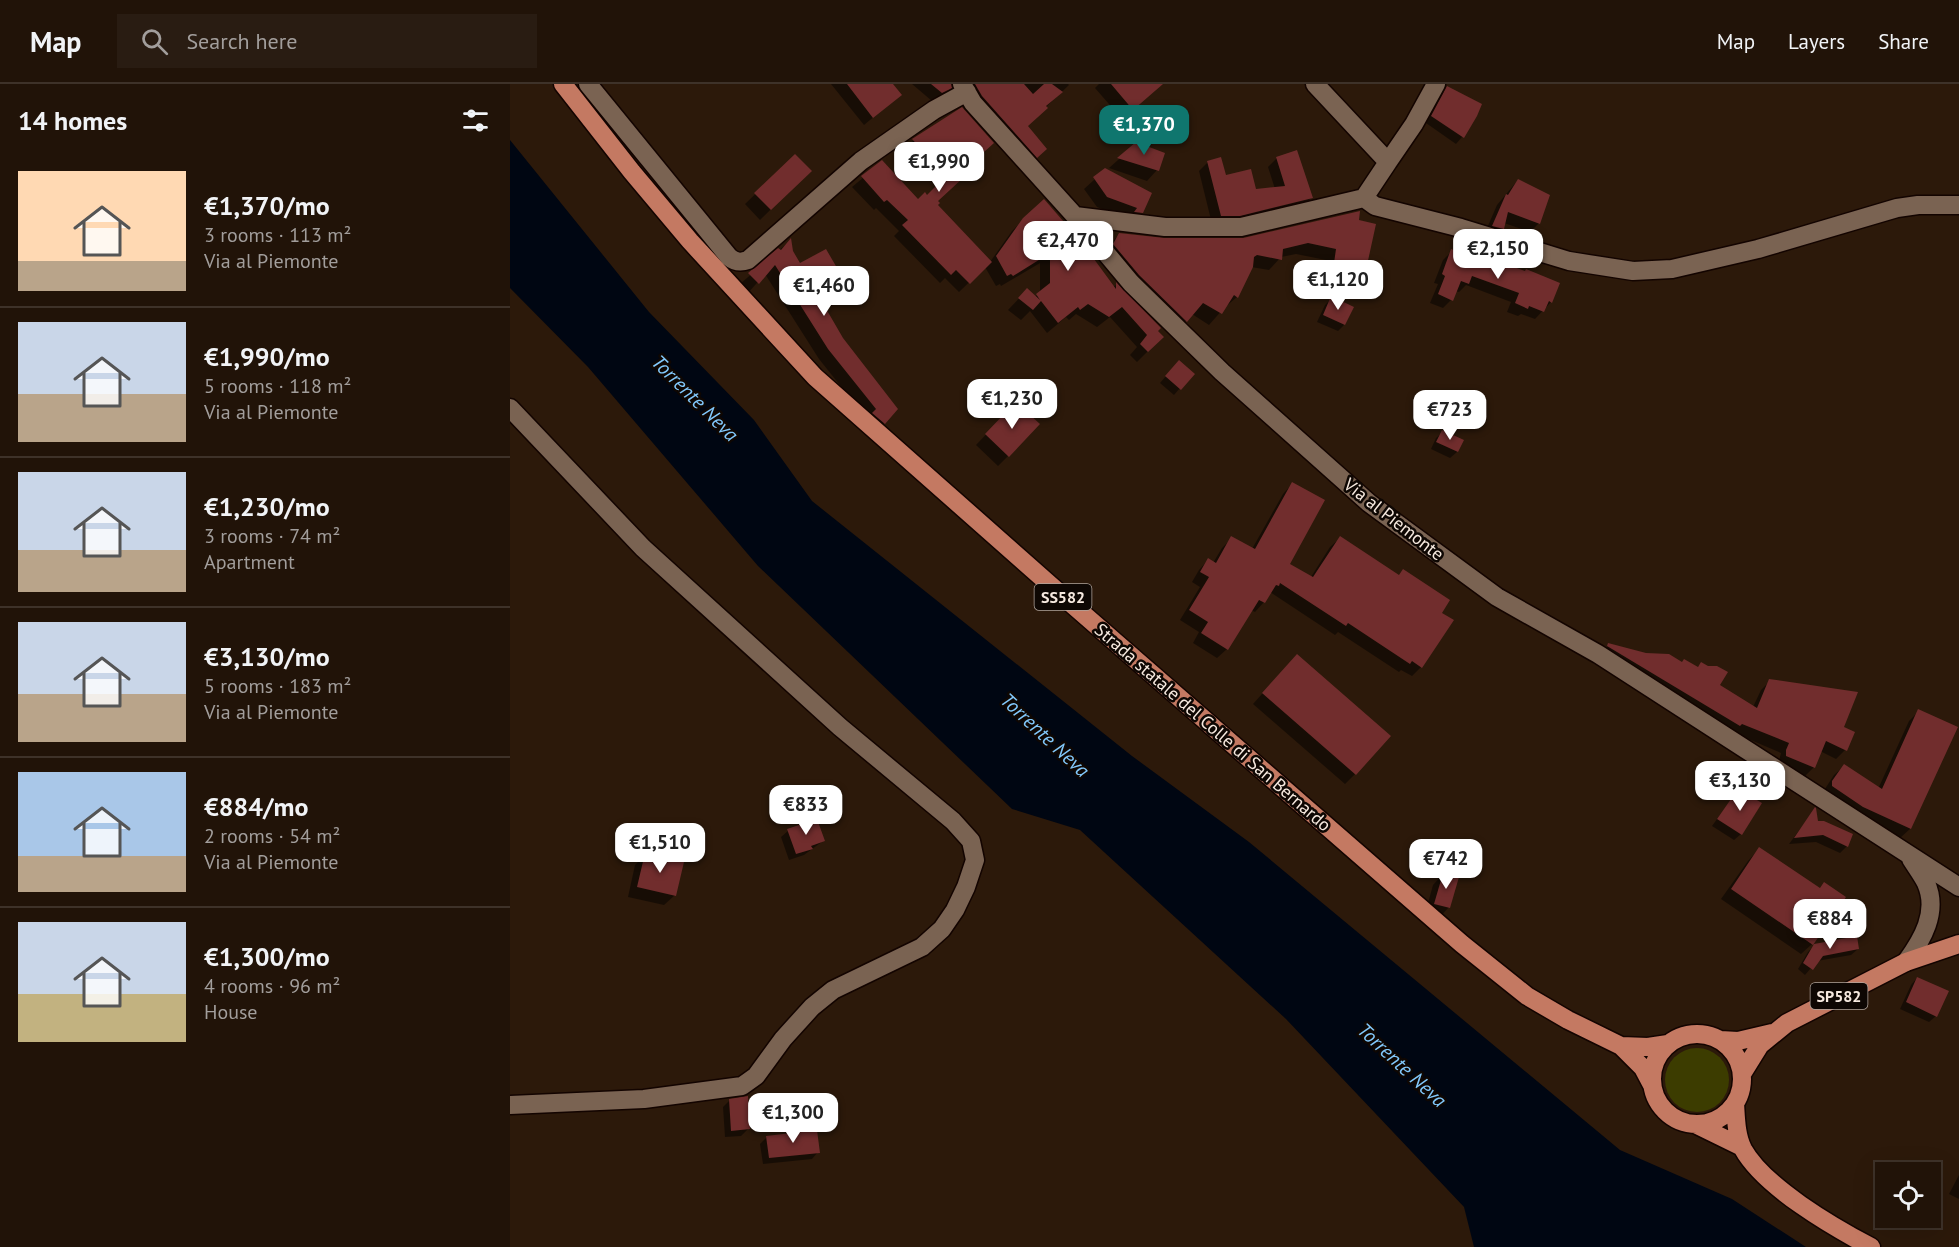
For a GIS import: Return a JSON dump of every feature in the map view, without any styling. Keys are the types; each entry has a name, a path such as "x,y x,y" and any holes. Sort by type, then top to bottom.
{"main road":[{"name":"Strada statale del Colle di San Bernardo","path":"562,84 690,241 824,385 1074,606 1491,968 1547,1009 1621,1046 1643,1068 1652,1085"},
{"name":"Via al Piemonte","path":"1742,1074 1760,1045 1787,1023 1906,962 1959,942"},
{"name":"Via al Piemonte","path":"1720,1040 1738,1041 1774,1032"},
{"path":"1695,1124 1706,1124 1720,1118 1735,1103 1740,1091 1742,1074 1734,1054 1720,1040 1696,1034 1681,1036 1668,1044 1655,1060 1652,1085 1656,1100 1663,1110 1676,1119 1695,1124 1742,1148"},
{"name":"Strada statale del Colle di San Bernardo","path":"1621,1046 1648,1047 1668,1044"},
{"path":"1735,1103 1737,1128 1742,1148 1752,1162 1774,1184 1803,1207 1871,1247"}],"street":[{"path":"588,84 733,261 742,262 748,260 861,161 964,88"},
{"path":"1315,84 1388,162"},
{"path":"1075,216 1165,227 1241,227 1364,198 1414,124 1436,84"},
{"name":"Via al Piemonte","path":"964,88 973,103 1075,216 1131,283 1214,364 1369,503 1497,597 1598,654 1956,888"},
{"path":"1364,198 1375,206 1461,228 1569,261 1633,271 1672,269 1758,249 1898,208 1918,205 1959,205"},
{"path":"510,408 643,548 840,727 952,821 971,841 975,860 966,887 955,910 942,929 922,947 833,990 812,1007 783,1039 756,1076 742,1086 644,1099 510,1105"},
{"name":"Via al Piemonte","path":"1906,962 1925,933 1930,913 1927,884 1908,855"}],"shaded area":[{"path":"1691,1048 1703,1048 1720,1057 1727,1068 1729,1080 1727,1092 1720,1103 1703,1112 1691,1112 1679,1107 1670,1098 1665,1086 1665,1074 1670,1062 1679,1053"}],"water":[{"name":"Torrente Neva","path":"510,140 649,312 754,420 812,501 1132,756 1249,842 1620,1150 1732,1199 1806,1247 1474,1247 1464,1207 1286,1019 1080,830 1012,809 758,566 588,367 510,288"}],"building":[{"path":"847,84 893,84 902,95 873,118"},
{"path":"931,84 951,84 952,88 942,93"},
{"path":"975,84 1024,84 1033,94 1044,84 1052,84 1063,92 1046,106 1048,108 1028,126 1047,149 1037,158 982,96"},
{"path":"1111,84 1163,84 1133,110"},
{"path":"1447,86 1482,104 1464,138 1431,116"},
{"path":"962,107 994,143 973,162 976,166 938,201 940,203 938,205 992,262 970,284 956,270 951,275 902,225 908,220 887,200 884,202 861,176 882,160 918,199 925,192 927,195 946,176 912,139"},
{"path":"1136,142 1165,153 1159,171 1117,158"},
{"path":"1297,150 1313,198 1240,216 1221,216 1207,161 1221,157 1226,175 1251,169 1256,189 1285,186 1276,157"},
{"path":"795,154 812,171 771,210 754,193"},
{"path":"1105,168 1152,193 1143,213 1134,212 1137,208 1107,197 1093,177"},
{"path":"1518,179 1550,195 1540,224 1508,212 1504,229 1492,226 1506,194 1508,195"},
{"path":"1044,199 1083,244 1116,289 1116,282 1161,328 1158,331 1164,337 1148,352 1140,344 1147,335 1122,307 1109,317 1088,304 1080,310 1078,307 1058,323 1041,301 1033,310 1018,298 1027,288 1040,300 1036,294 1050,283 1050,253 1013,276 1011,274 1007,276 996,256 1023,218"},
{"path":"1360,211 1359,220 1376,224 1364,279 1334,272 1336,249 1308,243 1283,249 1282,260 1257,255 1254,257 1253,267 1238,298 1234,295 1222,314 1203,303 1187,322 1139,275 1113,244 1119,233 1165,238 1243,238"},
{"path":"791,238 793,251 800,263 826,249 840,273 814,288 843,338 898,409 885,424 872,413 876,409 828,349 775,265 759,284 748,273 778,248 781,250"},
{"path":"1451,249 1476,259 1477,254 1525,271 1526,269 1560,283 1552,303 1549,301 1544,312 1529,306 1528,309 1515,303 1519,293 1472,276 1469,284 1461,281 1453,301 1438,294"},
{"path":"1331,296 1354,307 1345,325 1323,315"},
{"path":"1179,360 1195,374 1181,390 1165,376"},
{"path":"1018,404 1040,424 1009,457 985,434 1006,412 1009,414"},
{"path":"1442,430 1464,440 1458,452 1436,442"},
{"path":"1292,482 1325,500 1290,564 1313,577 1340,536 1399,575 1403,569 1450,600 1442,613 1454,620 1422,668 1412,661 1410,664 1348,623 1346,626 1280,583 1279,586 1276,585 1265,603 1259,600 1228,650 1201,633 1208,622 1189,610 1209,577 1200,572 1208,558 1216,563 1231,536 1255,549"},
{"path":"1608,643 1646,653 1669,654 1682,662 1684,659 1698,667 1701,662 1708,666 1717,666 1728,672 1720,685 1757,708 1769,679 1858,692 1844,727 1855,732 1847,751 1826,741 1815,768 1786,756 1789,743 1742,724 1740,726 1607,646"},
{"path":"1297,654 1391,736 1356,775 1262,693"},
{"path":"1918,709 1958,727 1911,829 1863,807 1832,786 1832,781 1844,764 1882,789"},
{"path":"1738,789 1762,803 1742,835 1717,819"},
{"path":"1815,807 1818,821 1824,821 1853,834 1848,847 1823,835 1794,838"},
{"path":"817,819 825,841 811,846 813,849 796,854 787,829"},
{"path":"1759,847 1820,888 1824,882 1846,897 1813,945 1731,889"},
{"path":"645,853 684,862 676,896 637,887"},
{"path":"1443,873 1459,877 1450,908 1434,904"},
{"path":"1857,936 1859,949 1823,956 1813,970 1803,963 1814,944"},
{"path":"1917,977 1949,991 1937,1017 1906,1002"},
{"path":"748,1096 750,1129 731,1131 729,1099"},
{"path":"817,1130 820,1153 769,1158 766,1136"}]}
